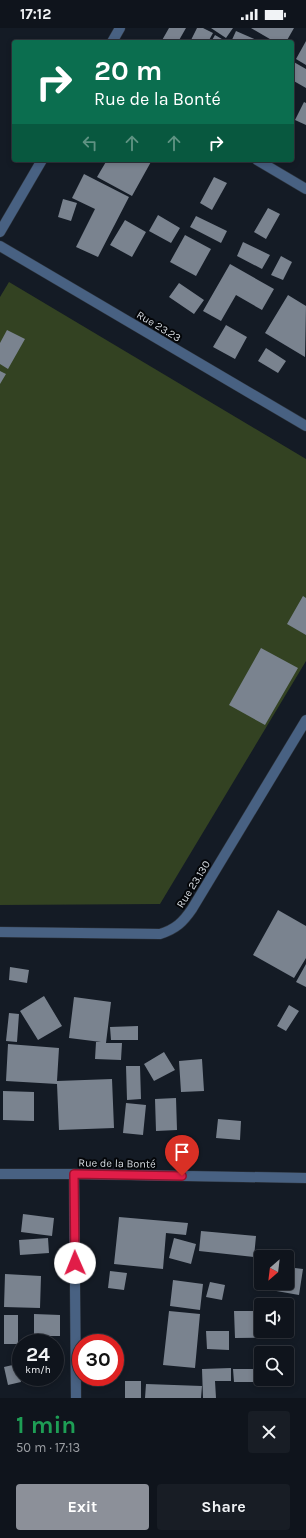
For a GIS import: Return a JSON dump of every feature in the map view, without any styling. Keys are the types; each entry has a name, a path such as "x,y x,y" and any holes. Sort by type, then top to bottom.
{"street":[{"path":"113,40 120,28"},
{"path":"0,232 41,162"},
{"path":"260,162 306,189"},
{"name":"Rue 23.23","path":"0,246 306,426"},
{"name":"Rue 23.130","path":"0,932 160,934 181,924 192,909 306,720"},
{"name":"Rue de la Bonté","path":"0,1174 306,1178"},
{"path":"74,1174 76,1398"}],"green space":[{"path":"9,282 306,459 306,661 160,904 0,905 0,297"}],"building":[{"path":"169,28 186,28 179,40 162,40"},
{"path":"197,28 203,28 213,33 209,40 191,40"},
{"path":"211,28 233,28 226,38"},
{"path":"251,28 294,28 287,40 272,40"},
{"path":"236,31 256,40 232,40"},
{"path":"215,35 224,40 212,40"},
{"path":"306,41 306,65 296,59"},
{"path":"294,62 306,69 306,88 294,81"},
{"path":"304,102 306,103 306,125 295,120"},
{"path":"106,162 151,162 132,196 97,177"},
{"path":"84,174 129,197 98,257 76,247 95,209 72,198"},
{"path":"214,177 227,183 212,210 200,203"},
{"path":"63,199 77,203 71,221 58,217"},
{"path":"268,208 280,214 266,239 254,232"},
{"path":"158,215 180,228 171,243 149,231"},
{"path":"196,216 227,231 221,243 190,227"},
{"path":"125,220 146,232 132,257 110,245"},
{"path":"185,235 211,249 196,276 170,262"},
{"path":"243,242 270,255 262,269 237,256"},
{"path":"281,256 292,262 283,280 271,275"},
{"path":"230,264 274,289 262,310 236,295 221,321 203,311"},
{"path":"179,283 204,300 194,314 169,297"},
{"path":"288,295 306,306 305,357 265,333"},
{"path":"226,325 247,337 235,359 213,347"},
{"path":"7,330 25,339 8,369 0,364 0,343"},
{"path":"266,348 286,361 278,373 258,361"},
{"path":"0,371 6,374 0,384"},
{"path":"303,596 306,598 306,635 287,624"},
{"path":"261,648 298,668 265,725 229,705"},
{"path":"278,910 306,926 306,958 294,978 253,955"},
{"path":"306,964 306,987 296,982"},
{"path":"10,967 29,970 27,983 9,980"},
{"path":"44,996 62,1026 38,1040 20,1011"},
{"path":"74,997 111,1002 106,1043 122,1043 121,1060 95,1059 96,1042 101,1042 69,1038"},
{"path":"289,1005 299,1011 286,1031 277,1026"},
{"path":"9,1013 19,1014 17,1042 6,1041"},
{"path":"138,1026 138,1040 111,1040 110,1027"},
{"path":"8,1044 59,1048 57,1081 112,1079 114,1128 59,1130 57,1084 6,1081"},
{"path":"164,1052 175,1070 154,1081 144,1064"},
{"path":"202,1059 204,1091 181,1092 179,1061"},
{"path":"126,1066 140,1066 141,1099 127,1100"},
{"path":"3,1091 34,1092 34,1121 3,1120"},
{"path":"176,1098 177,1130 156,1131 155,1099"},
{"path":"126,1103 146,1105 143,1135 123,1133"},
{"path":"218,1119 241,1121 240,1140 216,1138"},
{"path":"23,1214 54,1218 52,1236 21,1232"},
{"path":"119,1217 188,1223 186,1235 166,1233 163,1269 114,1264"},
{"path":"201,1231 256,1236 254,1257 199,1251"},
{"path":"48,1238 49,1253 20,1255 19,1240"},
{"path":"174,1238 196,1244 191,1264 169,1258"},
{"path":"294,1268 303,1269 299,1295 271,1290 294,1290"},
{"path":"110,1271 127,1273 124,1290 108,1288"},
{"path":"5,1274 41,1276 40,1308 4,1307"},
{"path":"173,1280 203,1284 200,1310 170,1306"},
{"path":"210,1282 225,1285 222,1300 206,1297"},
{"path":"169,1311 200,1314 195,1368 163,1365"},
{"path":"234,1311 254,1311 254,1338 235,1338"},
{"path":"34,1314 60,1315 60,1334 34,1334"},
{"path":"4,1315 18,1315 18,1334 12,1334 12,1344 4,1344"},
{"path":"206,1331 229,1331 229,1350 207,1349"},
{"path":"12,1365 12,1384 8,1385 4,1367"},
{"path":"231,1368 231,1381 215,1381 216,1398 203,1398 202,1369"},
{"path":"233,1369 254,1369 254,1382 234,1382"},
{"path":"125,1381 141,1381 141,1398 125,1398"},
{"path":"146,1384 202,1386 201,1398 145,1398"}],"route":[{"path":"75,1263 74,1174 182,1176"}]}
